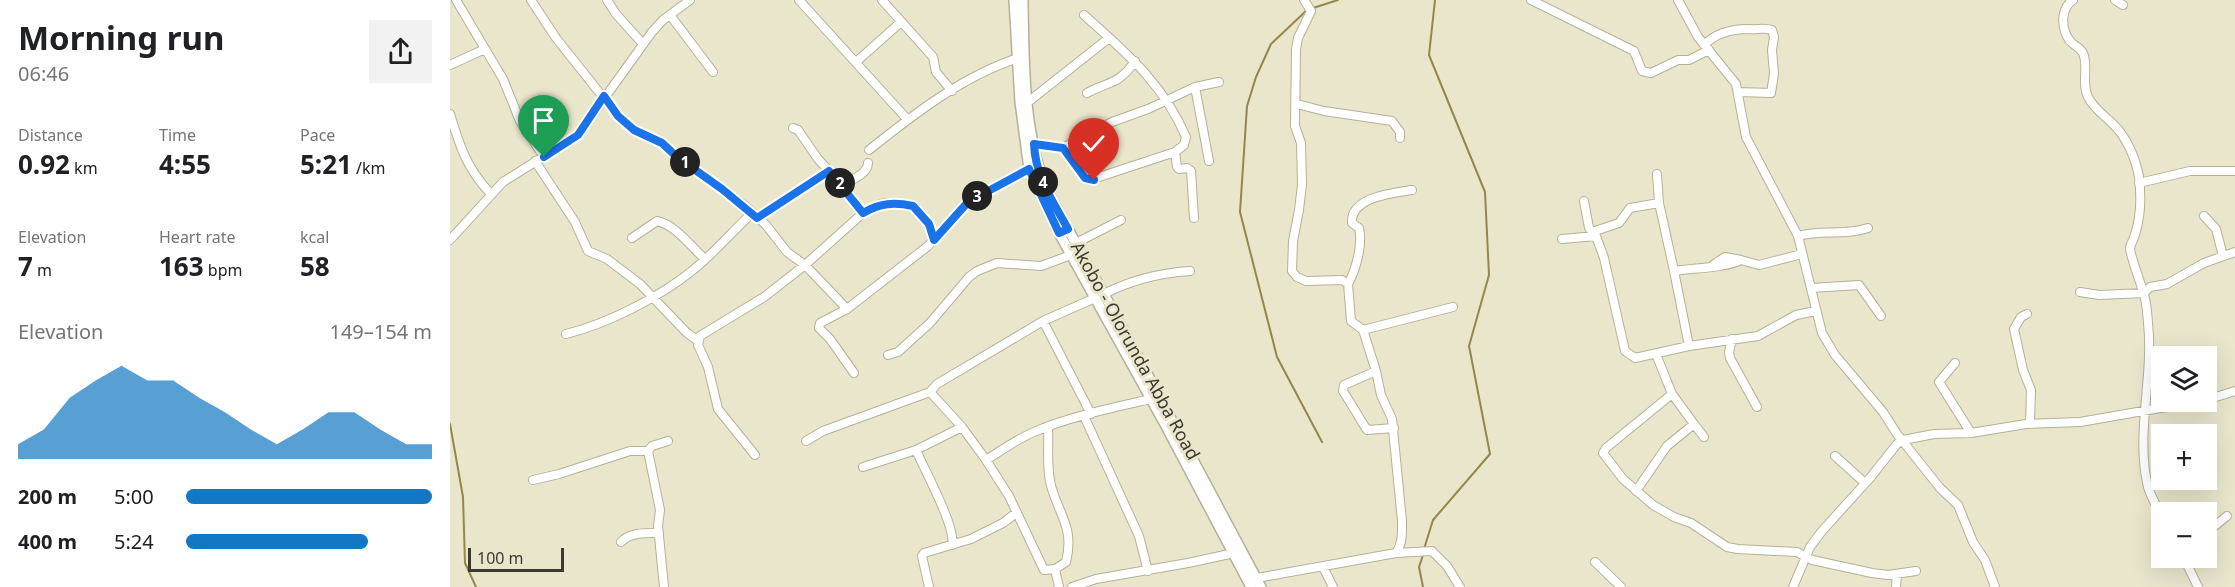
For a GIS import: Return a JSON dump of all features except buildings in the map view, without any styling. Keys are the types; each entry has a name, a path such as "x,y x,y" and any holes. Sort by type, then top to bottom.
{"main road":[{"name":"Akobo - Olorunda Abba Road","path":"1014,0 1021,113 1029,169 1064,231 1076,243 1151,399 1251,587"},
{"name":"Akobo - Olorunda Abba Road","path":"1023,0 1028,102 1038,170 1064,231 1071,255 1100,296 1259,583"}],"street":[{"path":"456,0 465,11 503,79 520,121 544,157"},
{"path":"531,0 556,38 618,116 634,130 662,143 677,157 755,215 787,252 805,265 847,309"},
{"path":"607,0 616,14 643,44"},
{"path":"450,240 503,182 578,135 643,44 663,20 690,0"},
{"path":"799,0 907,119"},
{"path":"882,0 933,57 936,72 952,91"},
{"path":"1531,0 1634,51 1642,71 1651,73 1678,60 1689,60 1706,48 1711,38 1730,30 1765,27 1772,30 1774,74 1771,93 1738,92"},
{"path":"1678,0 1706,48 1736,84 1746,137 1798,236 1822,333 1835,355 1883,412 1940,488 1962,511 1967,528 1985,560 1995,587"},
{"path":"2073,0 2068,3 2064,14 2064,33 2081,49 2085,57 2084,78 2087,95 2096,109 2114,125 2123,138 2133,158 2139,183 2138,221 2130,249 2144,293 2150,348 2145,410 2145,471 2149,489 2155,502"},
{"path":"2115,0 2123,5"},
{"path":"1308,6 1296,49 1295,126 1300,143 1301,192 1293,241 1292,271 1297,277 1306,281 1342,280 1348,284"},
{"path":"670,15 713,72"},
{"path":"1063,148 1085,178 1090,180 1175,152 1184,145 1186,138 1167,100 1117,43 1084,15"},
{"path":"856,62 901,22"},
{"path":"1028,102 1109,38"},
{"path":"450,65 485,49"},
{"path":"869,150 907,119 952,91 991,67 1018,58"},
{"path":"1086,93 1104,84 1118,81 1135,62"},
{"path":"1034,144 1063,148 1112,122 1195,87 1219,82"},
{"path":"1195,87 1209,161"},
{"path":"1297,104 1324,111 1392,121 1400,132 1400,138"},
{"path":"450,114 466,161 478,181 491,194"},
{"path":"793,128 798,130 818,159 863,213"},
{"path":"1175,152 1177,167 1191,171 1194,218"},
{"path":"535,161 575,222 588,251 608,259 640,284 686,332 698,341 708,367 718,409 755,455"},
{"path":"842,185 865,171 868,163"},
{"path":"854,373 830,339 819,328 820,323 847,309 890,277 934,240 968,202 1029,169"},
{"path":"566,334 582,330 665,291 755,215 829,171"},
{"path":"2139,183 2190,171 2235,171"},
{"path":"1657,174 1659,203 1689,346"},
{"path":"1396,553 1401,546 1402,521 1394,428 1381,394 1363,330 1351,321 1348,284 1356,261 1360,234 1359,228 1352,223 1352,218 1360,204 1390,194 1412,190"},
{"path":"1584,201 1604,258 1625,351 1635,358 1689,346 1758,336 1796,315 1815,311"},
{"path":"1562,239 1594,234 1619,223 1630,208 1659,203"},
{"path":"698,341 700,336 764,297 805,265 863,213 881,204 913,206 929,224 934,240"},
{"path":"2204,216 2216,229 2223,256"},
{"path":"1076,243 1121,220"},
{"path":"632,238 657,221 663,222 675,230 705,259"},
{"path":"1798,236 1815,232 1826,234 1868,228"},
{"path":"2079,292 2099,295 2144,293 2150,287 2167,284 2204,263 2235,252"},
{"path":"1674,271 1713,265 1731,265 1741,260 1759,265 1802,254"},
{"path":"888,356 897,352 930,323 977,271 997,263 1041,266 1071,255"},
{"path":"806,441 822,431 930,392 937,384 1043,321 1136,281 1160,274 1190,271"},
{"path":"1811,288 1858,285 1881,316"},
{"path":"1363,330 1453,307"},
{"path":"2027,314 2021,317 2014,329 2023,370 2031,390 2030,424"},
{"path":"1043,321 1088,415 1139,536 1148,571"},
{"path":"1732,339 1730,358 1757,407"},
{"path":"1656,354 1672,394 1704,437"},
{"path":"1955,363 1939,382 1971,433"},
{"path":"1376,371 1344,384 1342,391 1367,430 1394,428"},
{"path":"2217,397 2235,391"},
{"path":"930,392 987,460 1009,496 1044,570 1055,569 1066,562 1068,551 1068,532 1051,488 1048,427"},
{"path":"1672,394 1606,448 1603,453 1604,458 1623,479 1663,512 1691,523 1727,547 1797,552 1805,557 1872,573 1888,575 1916,571"},
{"path":"987,460 1017,440 1048,427 1151,399"},
{"path":"1793,587 1805,557 1822,531 1897,444 1903,440 1934,434 1971,433 2006,425 2080,422 2151,409"},
{"path":"1636,490 1666,446 1694,424"},
{"path":"863,467 916,450 962,428"},
{"path":"648,451 652,446 668,441"},
{"path":"916,450 956,542"},
{"path":"532,480 560,474 630,451 648,451"},
{"path":"648,451 660,510 659,534 664,587"},
{"path":"1835,456 1865,483"},
{"path":"928,587 922,556 928,551 1003,524 1016,513"},
{"path":"2217,524 2227,516"},
{"path":"621,543 628,536 636,534 659,534"},
{"path":"1259,583 1323,567 1419,550 1432,551 1447,566 1460,587"},
{"path":"1072,587 1096,579 1234,553"},
{"path":"1595,562 1621,587"},
{"path":"1323,567 1333,587"},
{"path":"2189,568 2198,587"},
{"path":"1055,569 1059,587"},
{"path":"1896,587 1897,573"}],"waterway":[{"path":"1313,8 1338,0"},
{"path":"1424,549 1433,520 1490,454 1469,346 1489,275 1485,192 1429,55 1435,0"},
{"path":"1307,10 1271,44 1256,77 1247,106 1240,212 1277,357 1322,442"},
{"path":"450,424 463,497 465,563 476,587"},
{"path":"1423,555 1419,567 1423,587"}],"route":[{"path":"544,157 578,135 604,96 618,116 634,130 669,148 677,157 745,206 757,218 829,171 863,213 887,203 913,206 929,224 934,240 968,202 1029,169 1059,233 1068,229 1038,170 1034,144 1063,148 1085,178 1094,180"}]}
